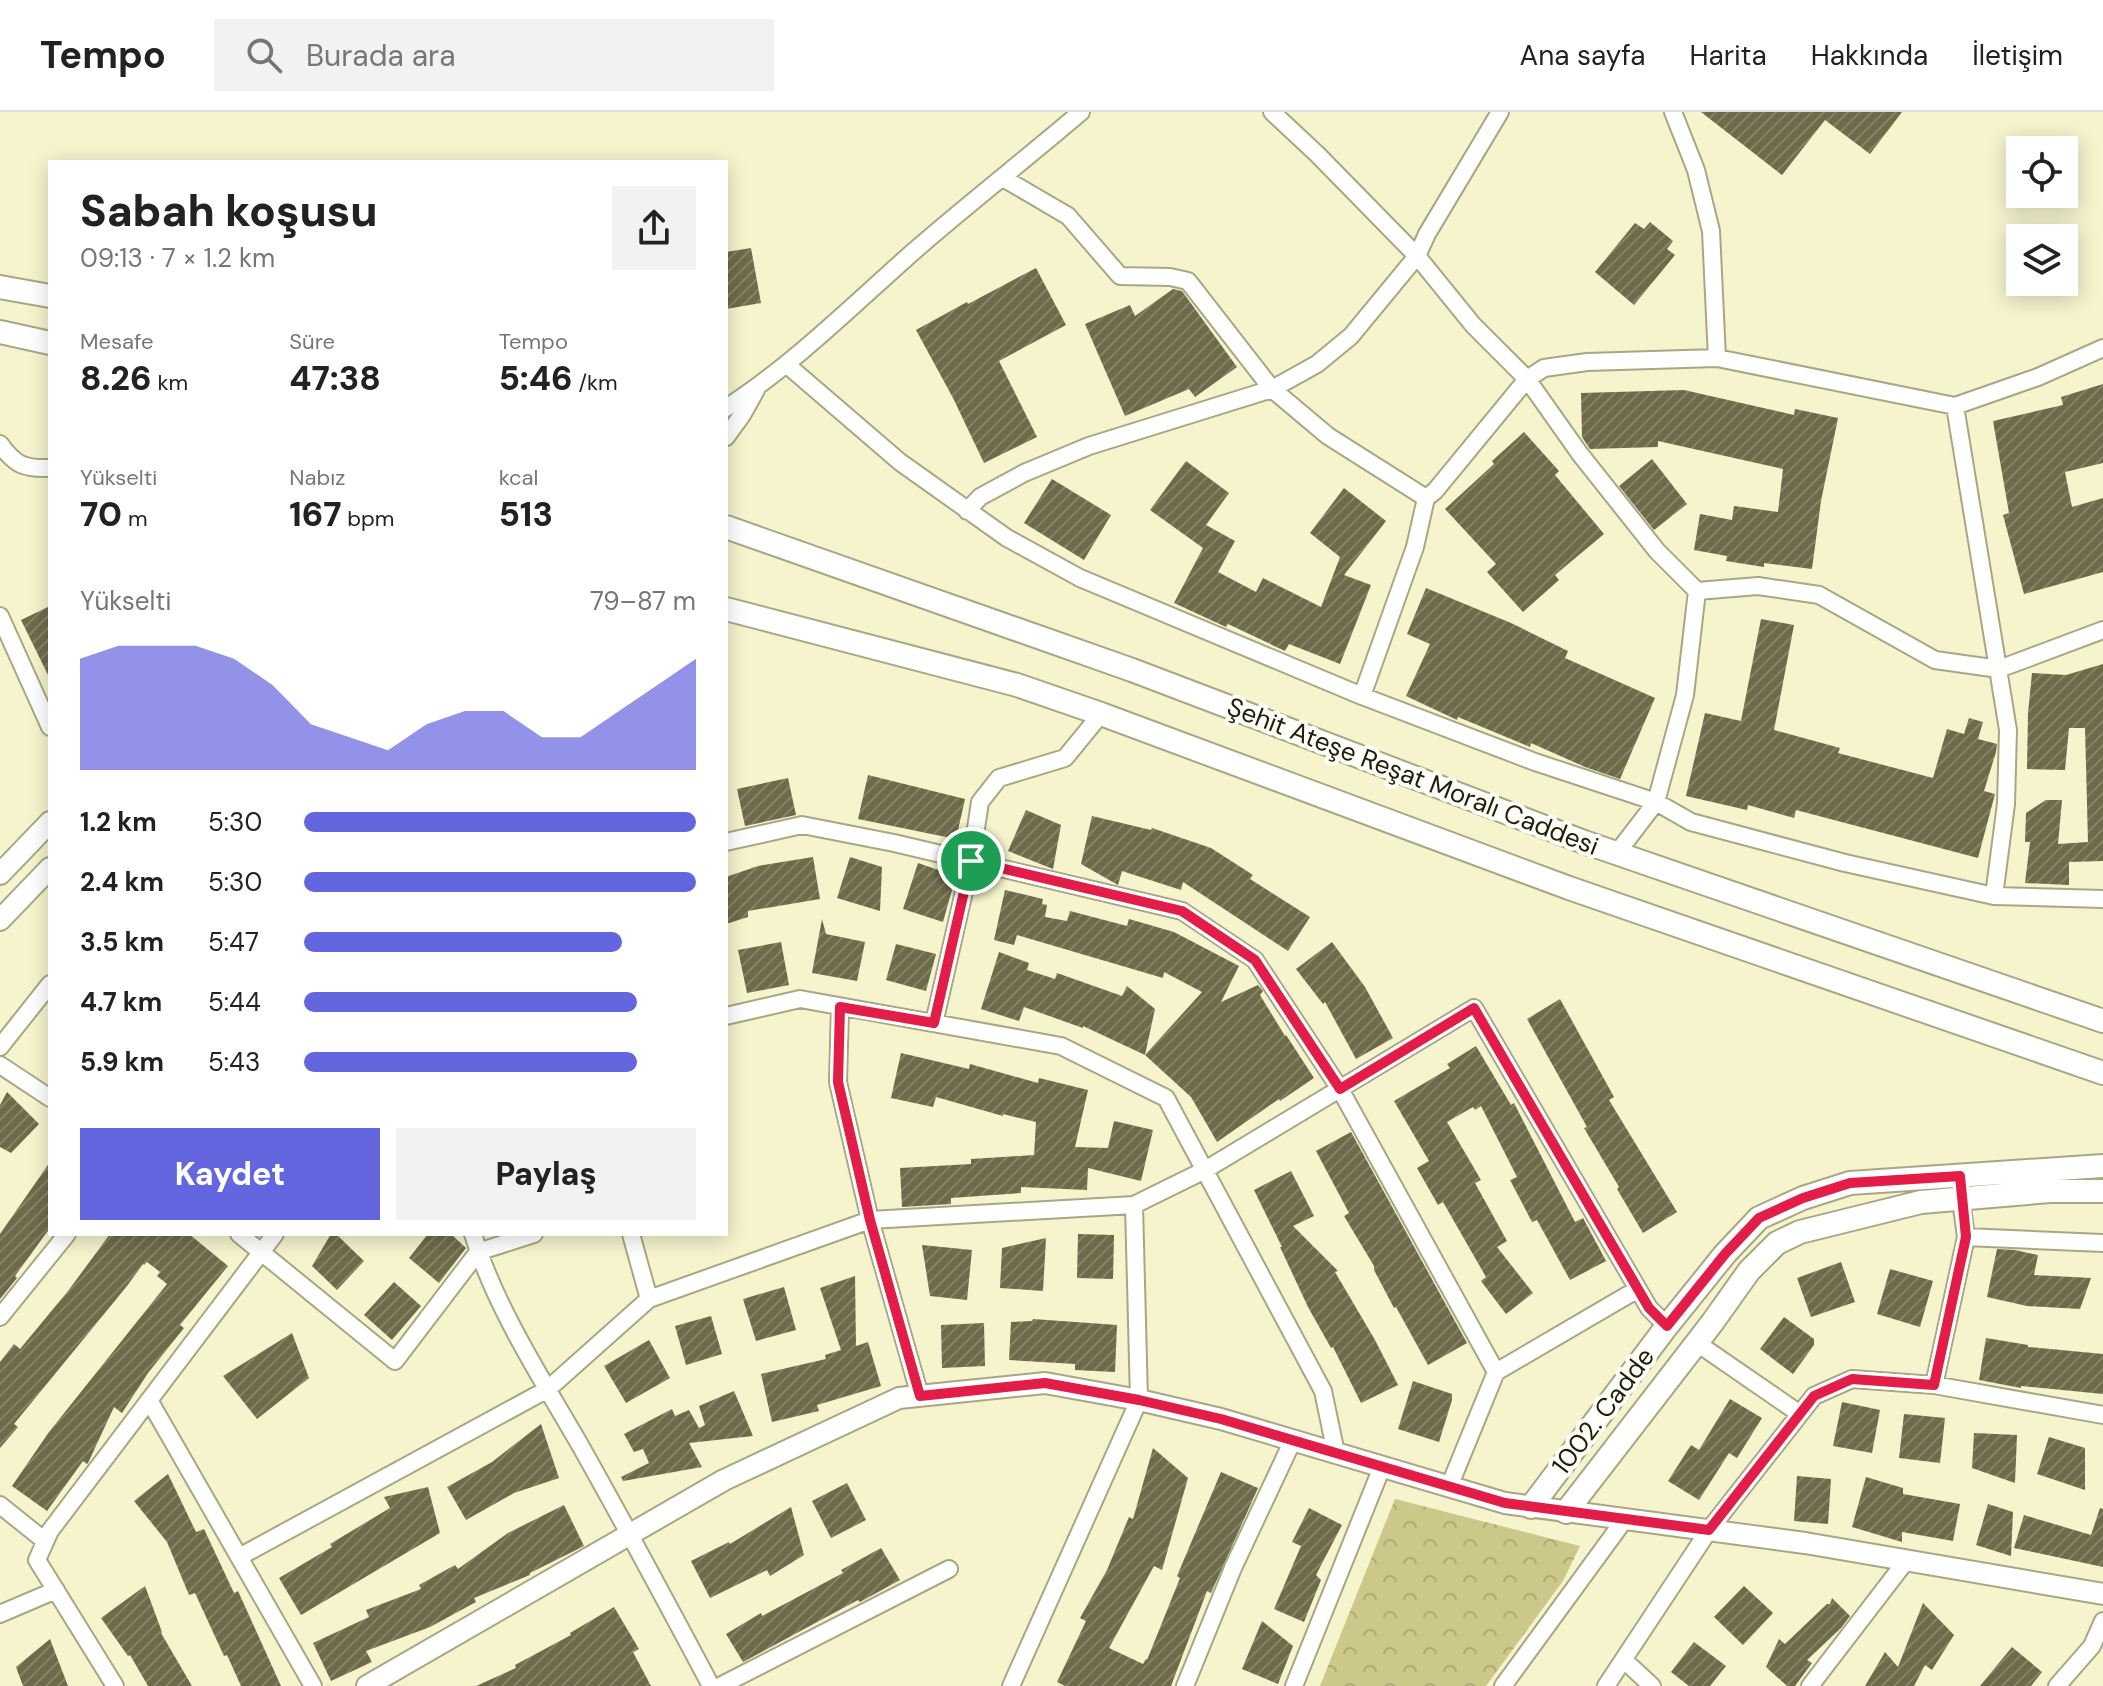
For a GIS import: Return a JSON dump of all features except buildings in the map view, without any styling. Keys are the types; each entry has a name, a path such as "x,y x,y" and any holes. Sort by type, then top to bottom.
{"main road":[{"path":"0,287 48,296"},
{"path":"0,332 48,343"},
{"name":"Şehit Ateşe Reşat Moralı Caddesi","path":"728,522 1132,670 1617,853 2103,1021"},
{"path":"728,610 1017,685 1569,888 2103,1073"},
{"name":"1002. Cadde","path":"1531,1507 1667,1326 1725,1254 1759,1218 1803,1198 1850,1183 2103,1166"},
{"path":"1960,1176 1961,1199"},
{"name":"1002. Cadde","path":"1566,1512 1749,1271 1777,1243 1800,1232 1921,1202 2050,1191 2103,1191"},
{"path":"1667,1326 1697,1343"}],"street":[{"path":"728,407 786,364 946,223 1081,112"},
{"path":"1272,112 1417,256 1473,325 1527,379 1580,454 1657,551 1697,591 1758,586 1819,595 1935,660 1999,669 2103,630"},
{"path":"967,511 980,497 1024,473 1089,446 1272,389 1317,364 1351,336 1417,256 1500,112"},
{"path":"1673,112 1696,170 1711,231 1717,358"},
{"path":"1003,178 1068,216 1120,276 1170,277 1188,281 1272,389 1328,436 1426,498"},
{"path":"1362,696 1415,547 1426,498 1527,379 1544,368 1587,362 1717,358 1955,406 2038,377 2103,348"},
{"path":"786,364 900,462 1007,538 1080,578 1362,696 1535,762 1656,802 1691,822 1845,863 1994,896 2103,899"},
{"path":"728,434 757,388"},
{"path":"1955,406 2008,730 2006,804 1994,896"},
{"path":"0,444 17,463 48,468"},
{"path":"1617,853 1656,802 1685,695 1697,591"},
{"path":"0,616 5,642 48,723"},
{"path":"934,1023 971,861 980,802 999,778 1065,758 1101,714"},
{"path":"0,874 48,824"},
{"path":"728,842 802,825 894,843 1182,911 1255,960 1340,1089 1496,1372"},
{"path":"0,920 48,870"},
{"path":"0,1047 48,987"},
{"path":"728,1016 800,999 1061,1046 1166,1098 1323,1391 1336,1453"},
{"path":"840,1007 838,1082 870,1220 920,1396"},
{"path":"239,1557 548,1389 649,1299 870,1220 1134,1205 1205,1170 1474,1008 1649,1308 1667,1326"},
{"path":"0,1065 48,1097"},
{"path":"1934,1385 1966,1237 1961,1199"},
{"path":"1011,1686 1139,1400 1134,1205"},
{"path":"0,1317 65,1236"},
{"path":"242,1236 395,1361 478,1252 528,1236"},
{"path":"115,1686 37,1560 50,1531 273,1236"},
{"path":"474,1236 504,1308 631,1534 711,1686"},
{"path":"632,1236 649,1299"},
{"path":"1966,1237 2103,1243"},
{"path":"1449,1487 1496,1372 1638,1289"},
{"path":"1697,1343 1800,1414"},
{"path":"1606,1686 1709,1530 1814,1396 1852,1379 1934,1385 2103,1415"},
{"path":"367,1686 724,1480 899,1398 1045,1383 1221,1419 1505,1503 1805,1543 2103,1594"},
{"path":"149,1400 313,1686"},
{"path":"1185,1686 1233,1568 1293,1440"},
{"path":"1294,1686 1382,1467"},
{"path":"0,1505 45,1541"},
{"path":"1503,1686 1625,1519"},
{"path":"1810,1686 1906,1561"},
{"path":"720,1686 949,1569"},
{"path":"0,1614 56,1590"},
{"path":"2057,1686 2092,1646 2103,1621"},
{"path":"1624,1660 1652,1686"}],"green space":[{"path":"1395,1499 1580,1546 1563,1581 1486,1686 1320,1686"}],"route":[{"path":"971,861 1182,911 1255,960 1340,1089 1474,1008 1649,1308 1667,1326 1725,1254 1759,1218 1803,1198 1850,1183 1960,1176 1966,1237 1934,1385 1852,1379 1814,1396 1709,1530 1505,1503 1221,1419 1045,1383 920,1396 870,1220 838,1082 840,1007 934,1023 971,861"}]}
